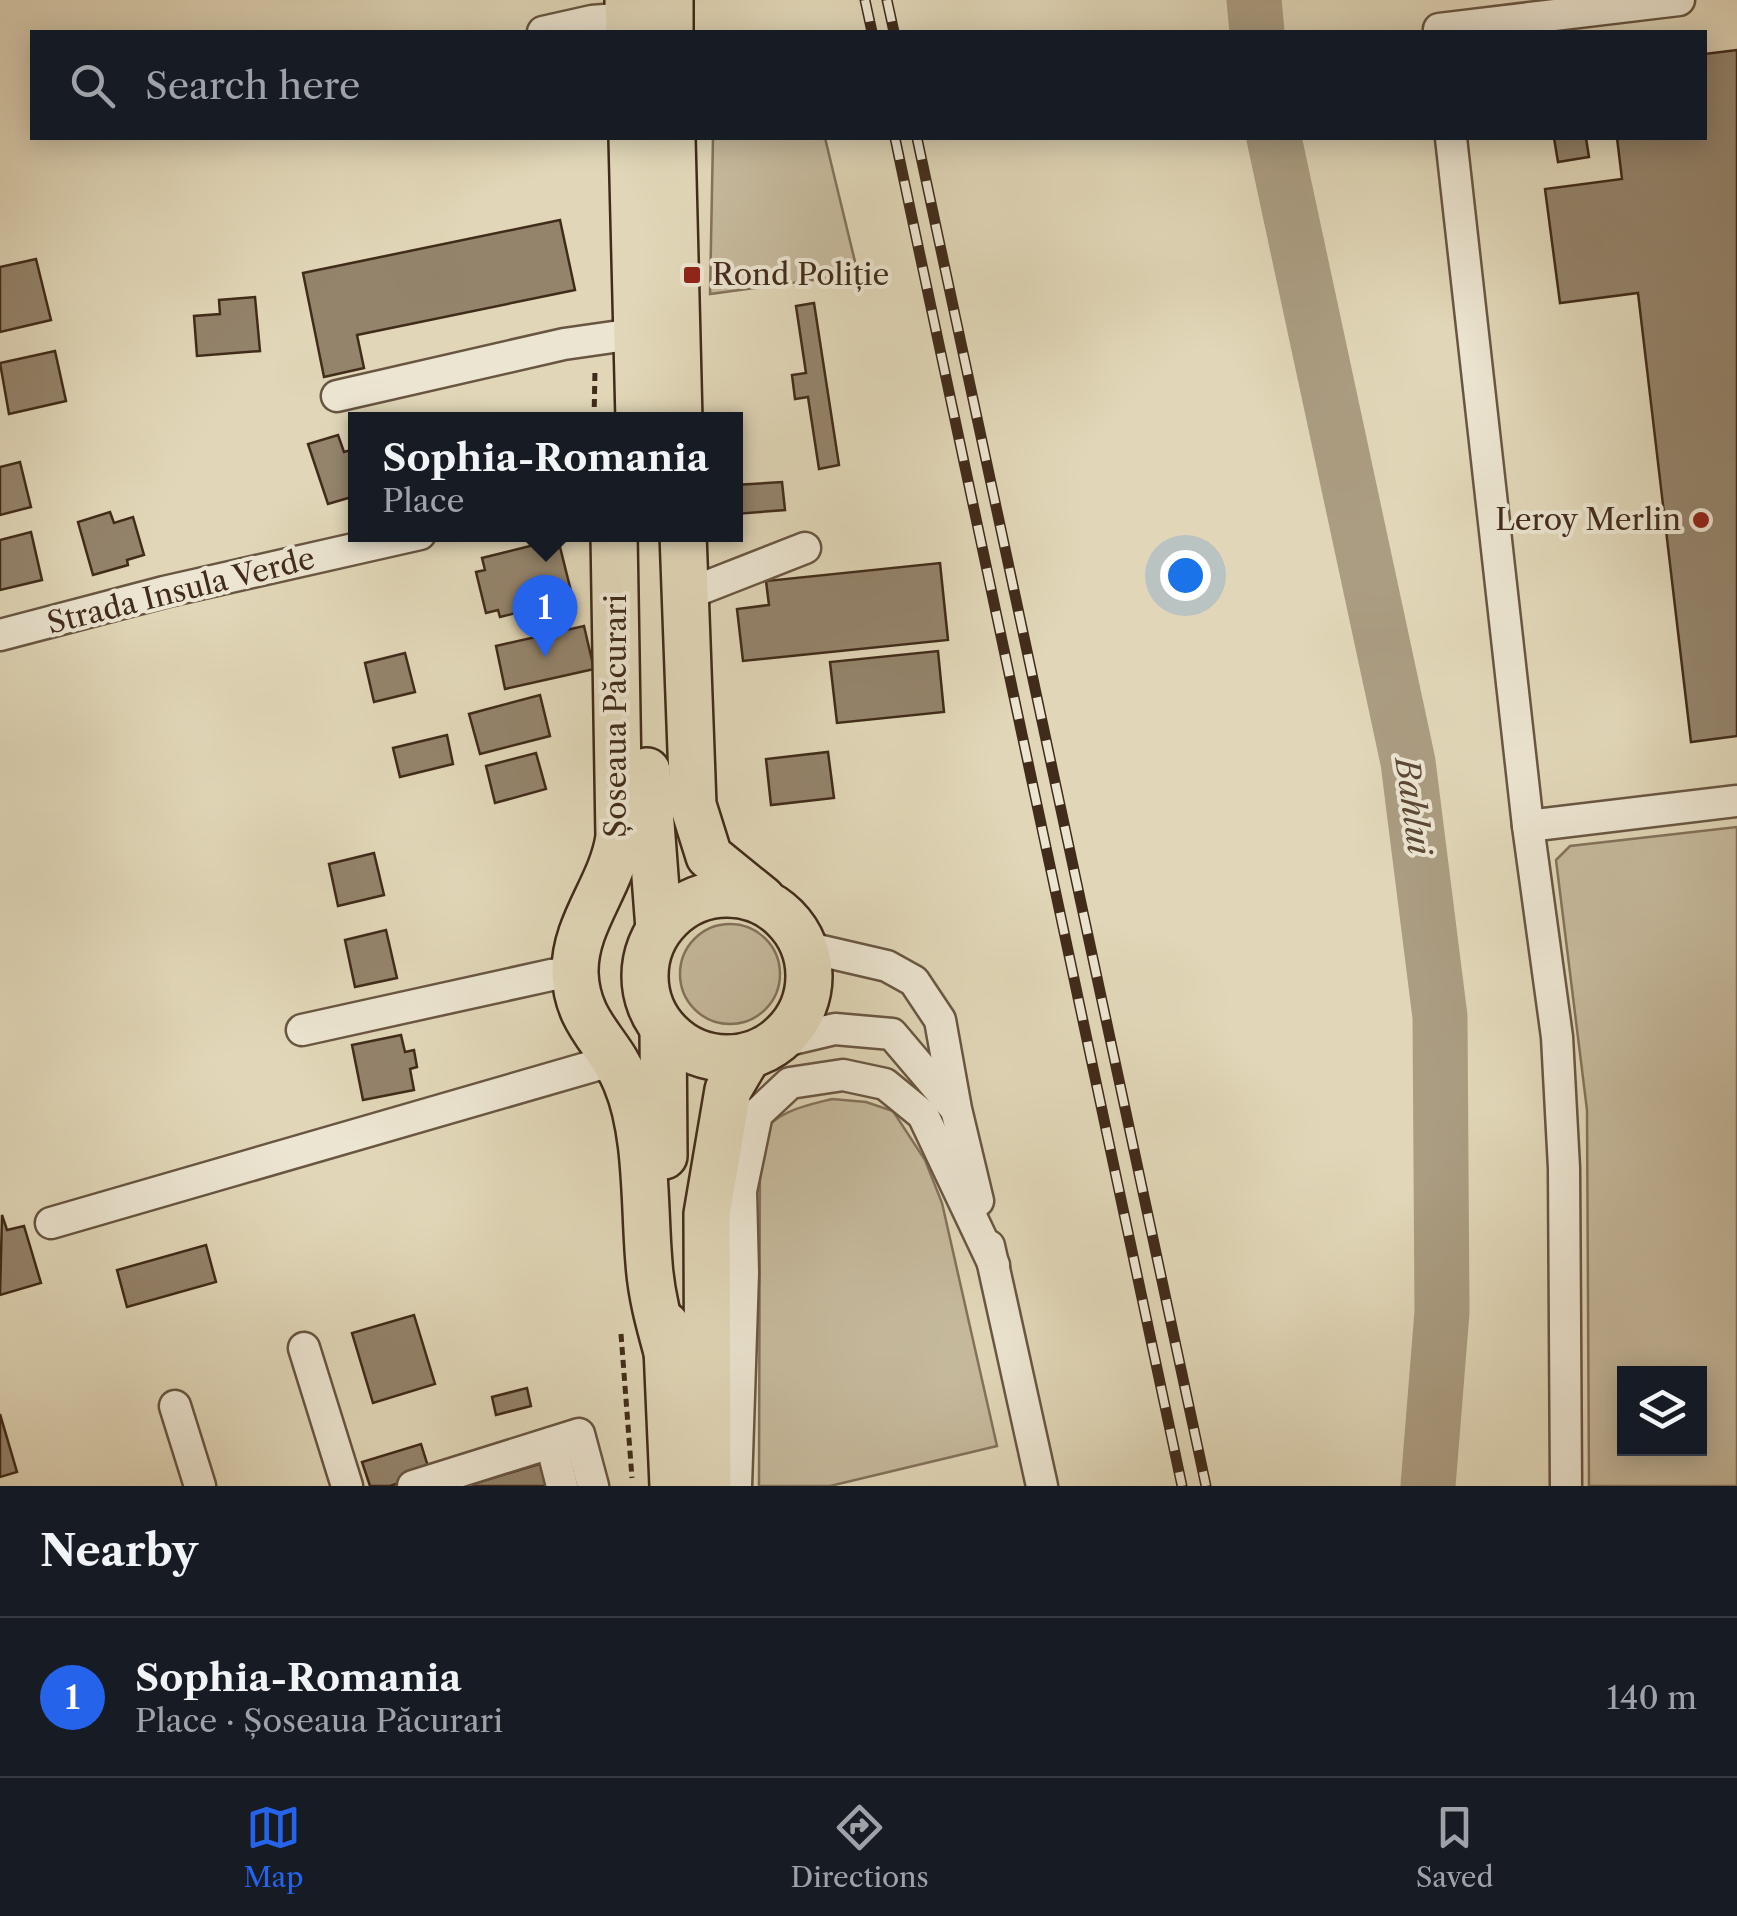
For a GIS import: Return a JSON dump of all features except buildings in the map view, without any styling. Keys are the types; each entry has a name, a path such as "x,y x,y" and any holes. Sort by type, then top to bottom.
{"highway":[{"path":"670,0 670,30"},
{"path":"632,140 639,412"},
{"path":"672,140 679,412"},
{"path":"620,412 636,249"},
{"name":"Șoseaua Păcurari","path":"614,542 618,837 609,879 583,932 576,973 586,1019 627,1082 635,1115 652,1296 667,1352"},
{"path":"642,542 647,794 659,929 644,968 646,990 662,1028 673,1486"},
{"path":"683,542 692,805 709,856 790,922 805,948 810,974 806,1000 794,1024 762,1050 728,1090 706,1214 708,1486"},
{"path":"659,929 689,902 708,895 749,896 768,904"},
{"path":"662,1028 683,1046 708,1056 762,1050"}],"street":[{"path":"1438,21 1679,0"},
{"path":"551,30 592,20 628,17"},
{"path":"1451,140 1528,826 1557,1037 1564,1168 1566,1486"},
{"path":"337,396 564,344 627,335"},
{"name":"Strada Insula Verde","path":"0,636 164,592 385,542"},
{"path":"684,595 804,548"},
{"path":"1528,826 1737,801"},
{"path":"805,948 887,966 914,982 940,1020 956,1109 1042,1486"},
{"path":"302,1030 576,973"},
{"path":"762,1050 835,1029 892,1034 956,1109"},
{"path":"51,1223 614,1060"},
{"path":"736,1486 743,1274 740,1190 756,1114 790,1083 843,1076 885,1084 923,1115 994,1264"},
{"path":"304,1348 347,1486"},
{"path":"176,1406 200,1486"},
{"path":"413,1486 578,1434 593,1486"},
{"path":"551,1443 562,1486"}],"shaded area":[{"path":"713,140 825,140 858,274 710,294"},
{"path":"1737,827 1737,1486 1589,1486 1587,1110 1556,860 1570,846"},
{"path":"730,924 749,928 765,939 776,955 780,974 776,993 765,1009 749,1020 730,1024 711,1020 695,1009 684,993 680,974 684,955 695,939 711,928"},
{"path":"832,1099 866,1102 893,1111 925,1160 942,1203 997,1446 830,1486 759,1486 760,1136 782,1115"}],"waterway":[{"name":"Bahlui","path":"1254,0 1257,30"},
{"name":"Bahlui","path":"1274,140 1408,762 1440,1017 1442,1312 1428,1486"}],"railway":[{"path":"865,0 872,30"},
{"path":"887,0 894,30"},
{"path":"895,140 1182,1486"},
{"path":"917,140 1206,1486"}],"place":[{"name":"Rond Poliție","path":"692,275"},
{"name":"Leroy Merlin","path":"1701,520"},
{"name":"Sophia-Romania","path":"545,657"}]}
